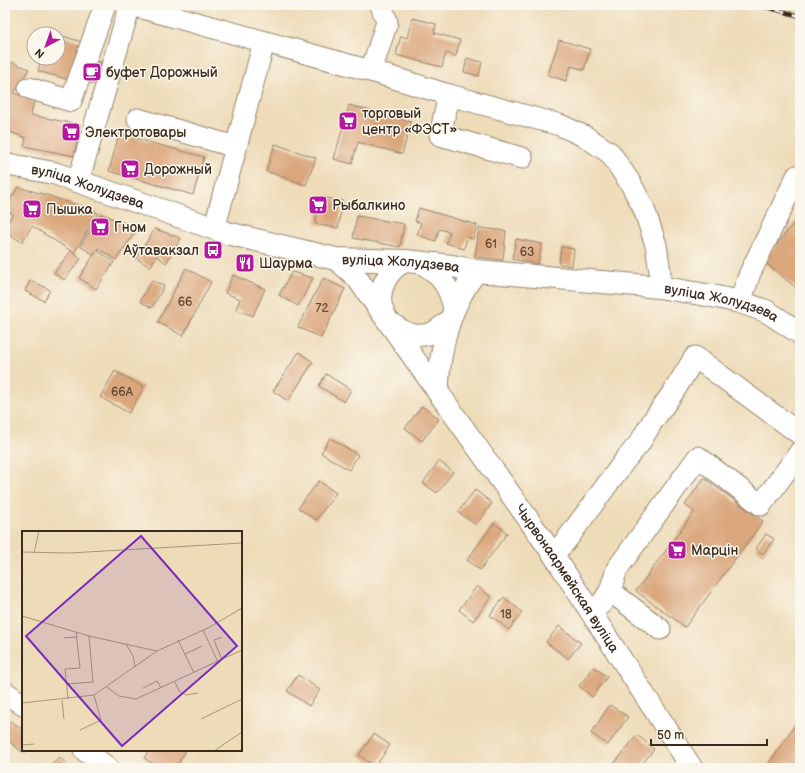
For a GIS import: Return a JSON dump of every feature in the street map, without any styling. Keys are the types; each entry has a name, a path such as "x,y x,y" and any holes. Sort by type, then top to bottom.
{"main road":[{"name":"вуліца Жолудзева","path":"5,164 54,173 214,228 336,259 413,261 477,271 660,286 740,302 766,311 800,333"}],"street":[{"path":"29,88 71,101 104,5"},
{"path":"78,182 131,5 560,125 586,136 610,153 631,184 646,216 656,244 660,272 660,286"},
{"path":"371,71 387,22 381,5"},
{"path":"214,228 264,42"},
{"path":"449,95 440,135 522,158"},
{"path":"138,119 236,147"},
{"path":"740,302 750,273 796,176 800,177"},
{"name":"Чырвонаармейская вуліца","path":"336,259 357,278 553,554 692,768"},
{"path":"413,261 430,268 440,277 451,297 451,315 434,332 414,336 402,332 387,320 381,300 384,282 390,272 398,264 413,261"},
{"path":"438,393 438,371 451,315 463,290 477,271"},
{"path":"553,554 565,542 626,459 639,444 695,357 800,434"},
{"path":"591,612 602,603 610,591 617,569 698,457 761,505 800,452"},
{"path":"610,591 660,629"},
{"path":"5,692 22,705"},
{"path":"85,751 108,768"}],"building":[{"path":"5,8 10,9 5,26"},
{"path":"412,18 436,24 434,33 460,40 456,56 446,53 442,67 396,55 401,36 407,38"},
{"path":"66,37 85,43 73,81 38,71 39,66 66,66"},
{"path":"559,40 590,49 584,70 571,66 566,81 548,75"},
{"path":"467,58 482,62 479,76 464,72"},
{"name":"буфет Дорожный","path":"90,59 101,62 94,84 83,81"},
{"path":"12,62 29,69 14,93 34,101 31,115 80,125 74,156 24,146 26,138 5,130 5,73"},
{"path":"349,105 411,122 402,154 358,142 352,164 334,159"},
{"path":"119,134 204,157 193,195 109,171"},
{"path":"275,144 316,158 306,185 266,171"},
{"path":"18,187 50,196 98,213 74,253 32,226 22,242 5,232 5,227 13,214 5,208"},
{"path":"320,197 343,201 338,228 315,224"},
{"path":"419,208 477,225 473,239 467,237 464,249 446,243 450,232 439,229 436,241 417,235 421,223 415,221"},
{"path":"101,214 138,228 116,260 98,248 94,255 80,246"},
{"path":"357,216 404,224 400,247 353,238"},
{"path":"800,216 800,291 763,261"},
{"path":"479,228 506,231 503,260 475,257"},
{"path":"155,229 181,238 166,263 157,256 150,267 136,258"},
{"path":"516,239 542,244 538,264 512,259"},
{"path":"561,247 574,249 572,266 559,264"},
{"path":"97,250 114,262 96,289 79,278"},
{"path":"71,251 81,259 64,280 54,273"},
{"path":"186,268 211,282 183,336 158,322"},
{"path":"292,272 313,278 298,306 279,295"},
{"path":"233,275 265,289 253,316 236,309 240,299 225,293"},
{"path":"323,278 345,289 321,338 298,327"},
{"path":"31,280 50,290 44,301 25,291"},
{"path":"152,280 164,286 152,308 140,301"},
{"path":"299,352 313,362 288,401 273,391"},
{"path":"115,371 144,387 129,413 100,397"},
{"path":"326,374 351,390 344,402 319,386"},
{"path":"422,406 439,419 422,441 405,428"},
{"path":"330,438 358,455 349,470 321,453"},
{"path":"439,461 453,472 437,493 423,483"},
{"path":"704,478 763,521 685,627 636,591 694,512 685,505"},
{"path":"319,481 336,493 316,520 298,508"},
{"path":"475,490 492,503 476,525 458,512"},
{"path":"494,523 507,533 480,570 467,560"},
{"path":"766,534 774,539 763,554 756,549"},
{"path":"477,586 491,597 473,621 459,610"},
{"path":"504,597 522,612 509,630 490,615"},
{"path":"559,626 581,643 568,659 546,642"},
{"path":"594,667 607,677 592,697 579,686"},
{"path":"298,675 320,690 309,706 287,691"},
{"path":"610,705 628,717 608,745 591,733"},
{"path":"800,718 800,768 766,768"},
{"path":"11,721 22,729 22,752 5,738 5,728"},
{"path":"374,734 390,745 375,767 359,755"},
{"path":"637,735 654,749 639,768 611,768"},
{"path":"148,751 185,751 176,768 159,768 144,758"},
{"path":"60,757 69,768 48,768"},
{"path":"658,763 665,768 654,768"}],"railway":[{"path":"759,5 800,16"}],"place":[{"name":"буфет Дорожный","path":"92,72"},
{"name":"торговый центр «ФЭСТ»","path":"348,121"},
{"name":"Электротовары","path":"71,132"},
{"name":"Дорожный","path":"130,169"},
{"name":"Рыбалкино","path":"318,205"},
{"name":"Пышка","path":"32,209"},
{"name":"Гном","path":"100,227"},
{"name":"Аўтавакзал","path":"213,250"},
{"name":"Шаурма","path":"245,263"},
{"name":"Марцін","path":"677,550"}]}
